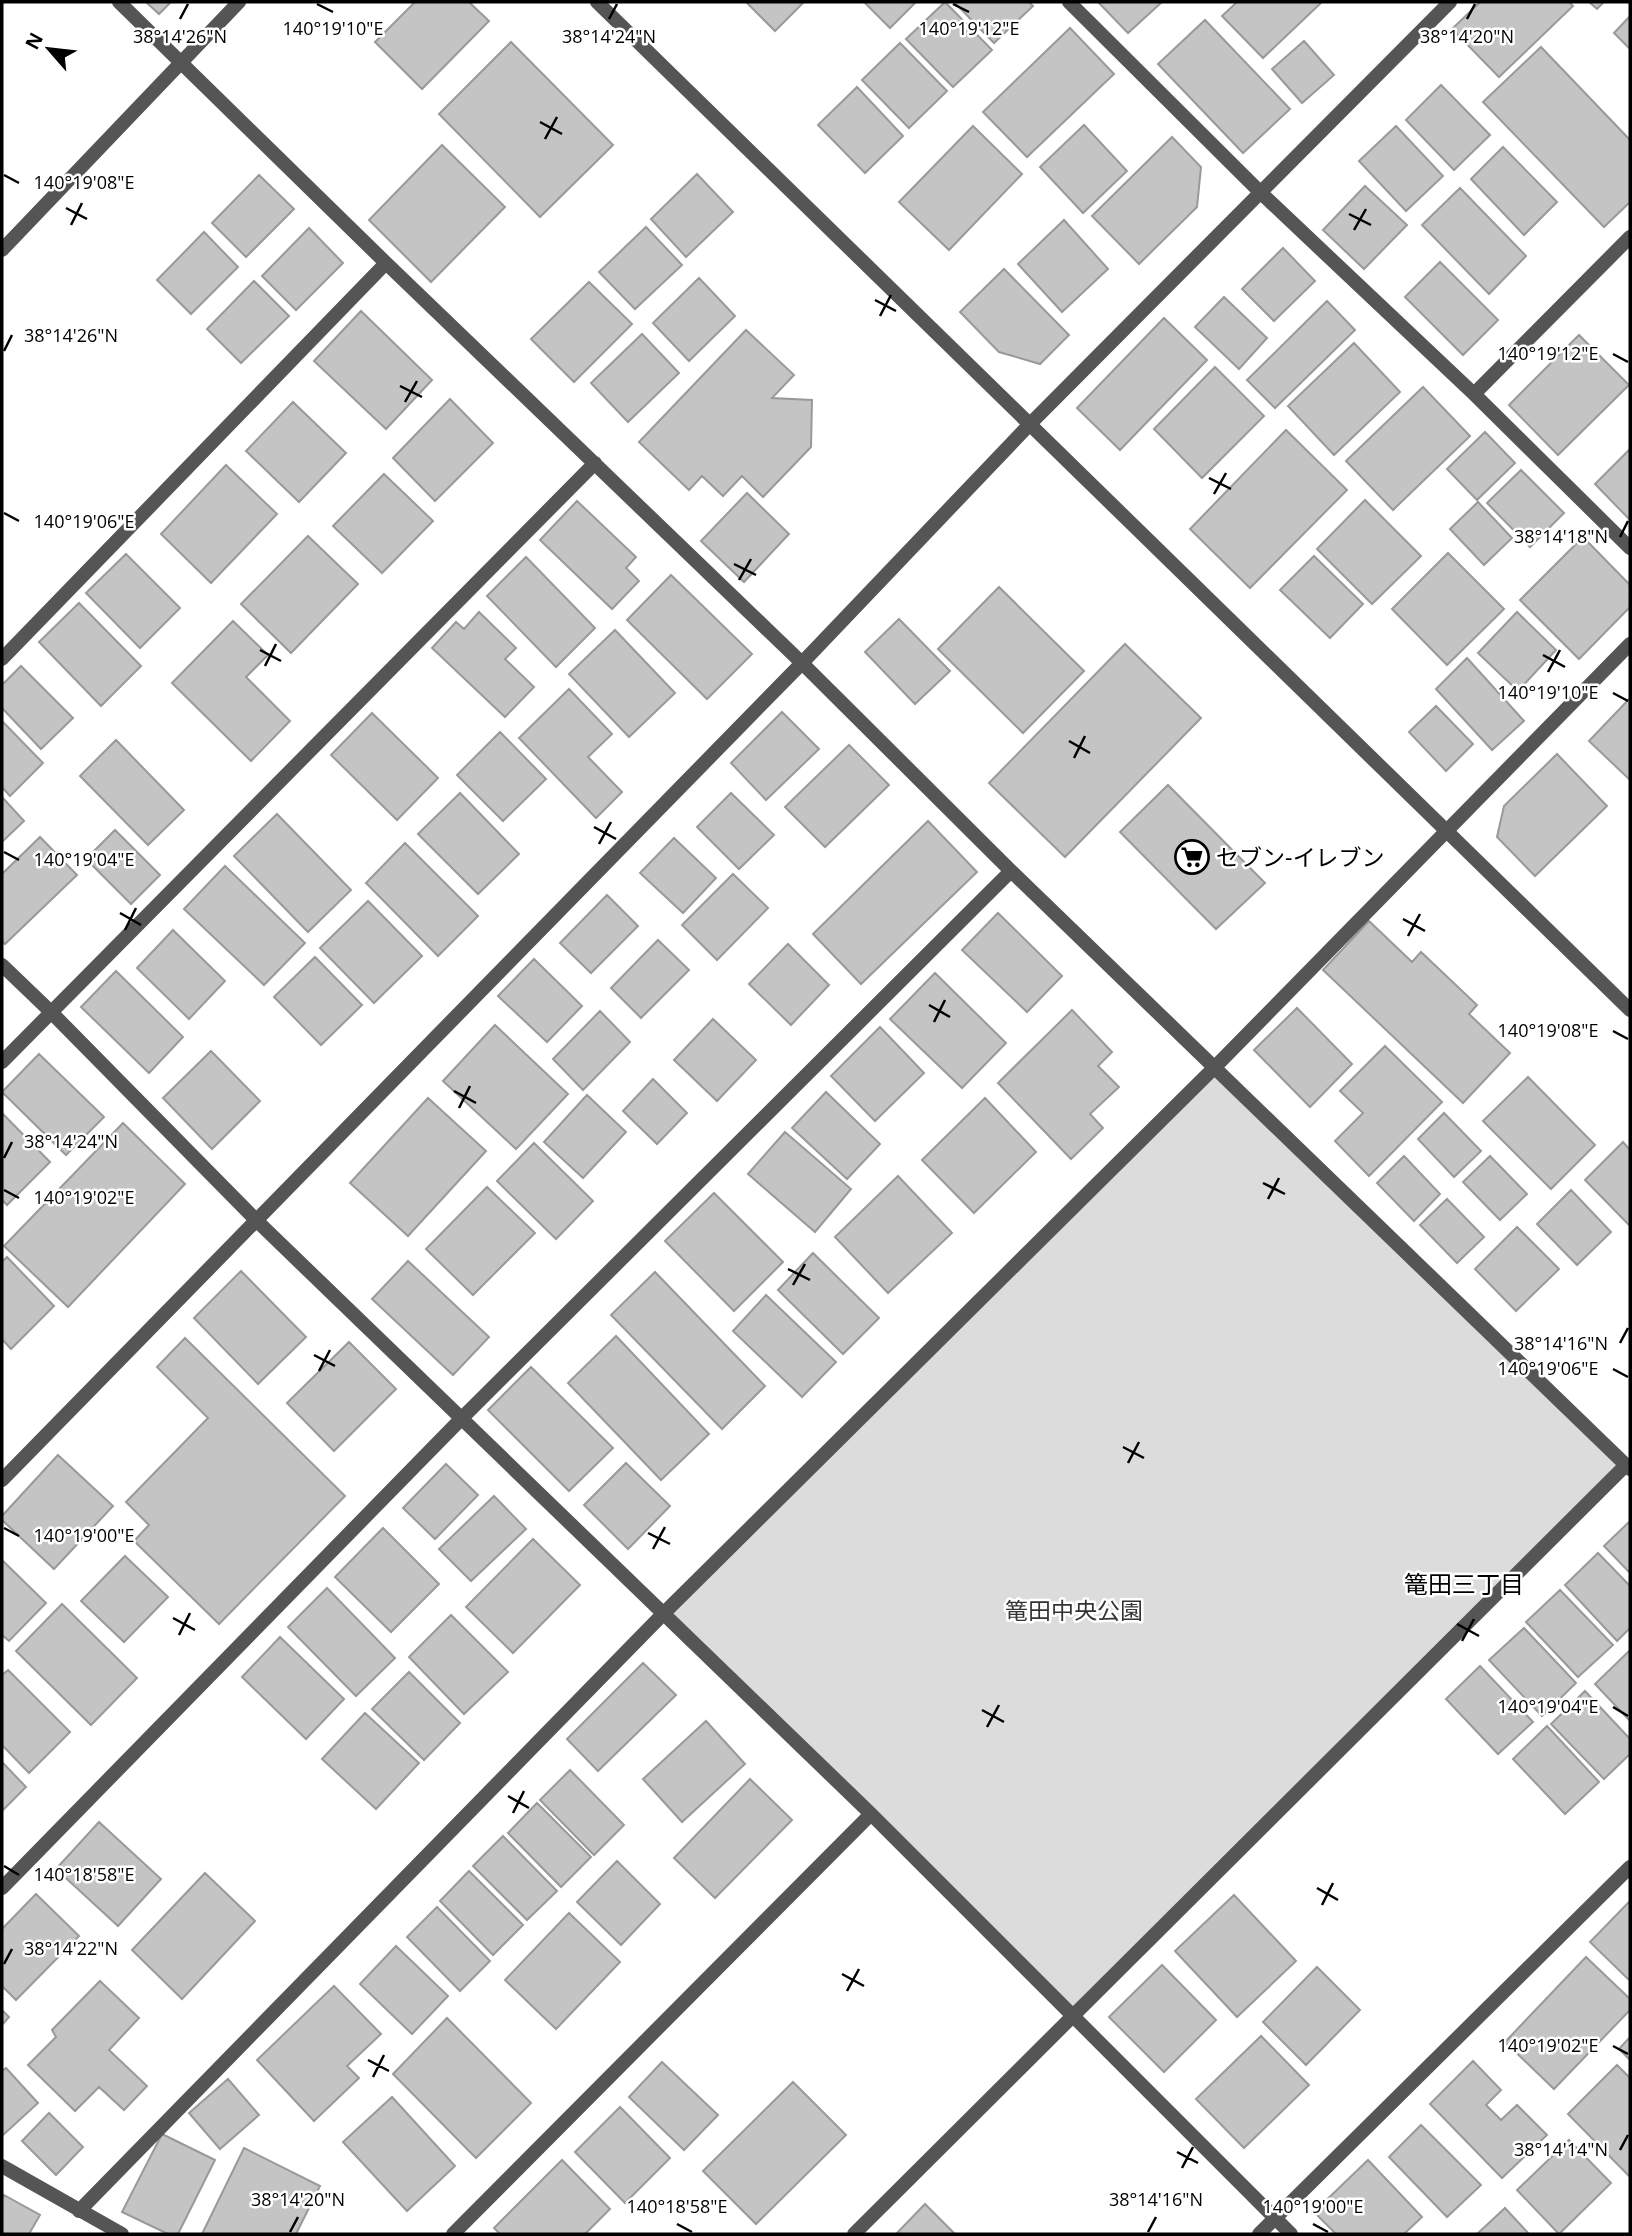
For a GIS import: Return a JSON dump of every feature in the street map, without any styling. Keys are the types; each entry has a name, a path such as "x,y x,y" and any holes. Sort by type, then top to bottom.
{"street":[{"path":"119,2 802,663 1011,871 1628,1467 854,2234"},
{"path":"2,250 239,2"},
{"path":"597,2 1630,1010"},
{"path":"1069,2 1261,193 1474,394 1630,548"},
{"path":"2,1480 802,663 1030,424 1450,2"},
{"path":"1474,394 1630,237"},
{"path":"2,659 386,263"},
{"path":"2,1062 595,463"},
{"path":"79,2211 664,1614 1214,1067 1630,644"},
{"path":"2,1888 462,1418 1011,871"},
{"path":"2,965 257,1222 871,1814 1291,2234"},
{"path":"453,2234 871,1814"},
{"path":"1259,2234 1630,1867"},
{"path":"2,2166 122,2234"}],"green space":[{"name":"篭田中央公園","path":"1215,1067 1626,1465 1074,2017 664,1613"}],"building":[{"path":"146,2 171,2 159,14"},
{"path":"415,2 469,2 489,21 422,89 375,42"},
{"path":"746,2 804,2 775,31"},
{"path":"864,2 916,2 890,28"},
{"path":"945,2 992,50 953,87 906,39"},
{"path":"954,2 1029,2 1033,6 994,43"},
{"path":"1098,2 1162,2 1128,33"},
{"path":"1237,2 1322,2 1263,58 1222,16"},
{"path":"1480,2 1569,2 1573,6 1499,77 1452,29"},
{"path":"1589,2 1604,2 1597,9"},
{"path":"1630,16 1630,49 1614,33"},
{"path":"1205,20 1290,109 1243,153 1158,64"},
{"path":"1070,28 1114,74 1027,157 983,112"},
{"path":"1304,41 1334,75 1302,103 1272,69"},
{"path":"511,42 613,145 540,217 439,114"},
{"path":"900,43 947,91 909,128 862,80"},
{"path":"1541,47 1630,140 1630,202 1604,227 1483,102"},
{"path":"1441,85 1490,135 1454,170 1406,120"},
{"path":"857,87 903,136 865,173 818,125"},
{"path":"1084,125 1127,171 1083,213 1040,167"},
{"path":"973,126 1022,174 949,250 899,202"},
{"path":"1396,126 1443,176 1406,211 1359,161"},
{"path":"1172,137 1201,167 1197,207 1139,264 1092,216"},
{"path":"442,145 505,207 431,282 369,220"},
{"path":"1503,147 1557,202 1524,235 1471,179"},
{"path":"697,174 733,212 686,257 651,219"},
{"path":"259,175 294,209 246,257 212,223"},
{"path":"1365,186 1407,225 1364,269 1323,230"},
{"path":"1460,188 1526,256 1489,294 1422,225"},
{"path":"1064,220 1108,269 1062,312 1018,264"},
{"path":"646,227 682,265 635,309 599,272"},
{"path":"309,228 343,263 296,310 262,276"},
{"path":"204,232 238,267 191,314 157,280"},
{"path":"1283,248 1315,281 1274,321 1242,289"},
{"path":"1440,262 1498,320 1463,355 1405,297"},
{"path":"1004,269 1069,335 1040,364 999,352 960,312"},
{"path":"699,278 735,316 689,361 653,323"},
{"path":"254,281 289,316 241,363 207,329"},
{"path":"589,282 632,324 574,382 531,339"},
{"path":"1224,297 1267,338 1239,369 1195,327"},
{"path":"1327,301 1355,330 1275,408 1247,380"},
{"path":"361,311 432,380 386,429 314,361"},
{"path":"1164,318 1207,360 1120,450 1077,408"},
{"path":"746,330 794,375 772,398 812,400 811,447 763,497 742,476 723,496 702,476 689,490 639,442"},
{"path":"642,334 679,373 628,422 591,383"},
{"path":"1579,335 1629,385 1558,455 1509,405"},
{"path":"1354,343 1400,392 1334,455 1288,406"},
{"path":"1215,367 1264,416 1202,478 1154,429"},
{"path":"1423,387 1470,436 1393,510 1346,461"},
{"path":"450,399 493,443 435,501 393,458"},
{"path":"293,402 346,453 299,502 246,451"},
{"path":"1286,430 1347,490 1250,588 1190,529"},
{"path":"1485,432 1515,463 1477,500 1447,469"},
{"path":"1630,449 1630,520 1595,484"},
{"path":"226,465 277,514 211,583 161,534"},
{"path":"1521,470 1564,513 1530,547 1487,503"},
{"path":"384,474 433,521 382,573 333,526"},
{"path":"747,493 789,534 744,582 701,541"},
{"path":"1365,500 1421,556 1372,604 1317,549"},
{"path":"577,501 636,557 626,568 639,581 612,609 540,540"},
{"path":"1478,502 1512,538 1484,565 1450,529"},
{"path":"308,536 358,584 291,653 241,604"},
{"path":"1583,537 1630,585 1630,607 1579,659 1520,600"},
{"path":"1448,553 1504,609 1447,665 1392,609"},
{"path":"126,554 180,608 140,648 86,593"},
{"path":"1314,556 1363,604 1330,638 1280,590"},
{"path":"526,557 595,628 556,667 487,596"},
{"path":"671,575 752,654 707,699 627,620"},
{"path":"999,587 1084,671 1023,733 938,649"},
{"path":"79,603 141,666 101,706 39,642"},
{"path":"479,612 516,648 505,659 534,687 505,717 432,648 456,622 464,629"},
{"path":"1517,612 1556,650 1518,691 1478,653"},
{"path":"899,619 950,671 915,704 865,652"},
{"path":"233,621 268,655 246,677 290,721 251,761 172,683"},
{"path":"615,630 675,693 629,737 569,674"},
{"path":"1125,644 1201,718 1065,857 989,783"},
{"path":"1467,658 1524,721 1492,750 1436,689"},
{"path":"21,666 73,718 41,749 2,708 2,685"},
{"path":"569,689 612,734 588,757 622,792 596,818 519,738"},
{"path":"1630,698 1630,780 1589,741"},
{"path":"1436,706 1473,744 1446,771 1409,732"},
{"path":"782,712 819,749 766,800 731,763"},
{"path":"372,713 438,778 397,820 331,755"},
{"path":"2,721 43,763 10,796 2,787"},
{"path":"500,732 546,779 503,821 457,775"},
{"path":"116,740 184,810 148,845 80,776"},
{"path":"849,745 889,785 825,847 785,807"},
{"path":"1557,754 1607,806 1535,876 1497,837 1504,806"},
{"name":"セブン-イレブン","path":"1168,785 1265,883 1216,929 1120,832"},
{"path":"460,793 519,854 478,894 418,834"},
{"path":"731,793 774,835 739,869 697,827"},
{"path":"2,797 24,821 2,842"},
{"path":"277,814 351,890 308,932 234,856"},
{"path":"928,821 977,872 861,984 813,934"},
{"path":"115,830 160,875 131,904 86,859"},
{"path":"40,837 77,875 5,944 2,941 2,874"},
{"path":"674,838 716,878 683,913 640,873"},
{"path":"405,843 478,916 438,956 366,883"},
{"path":"225,866 305,943 264,985 184,909"},
{"path":"733,874 768,908 717,960 682,925"},
{"path":"607,895 638,926 591,973 560,943"},
{"path":"368,901 422,956 374,1003 320,948"},
{"path":"998,913 1062,976 1027,1012 962,950"},
{"path":"1369,921 1412,962 1421,952 1477,1005 1469,1014 1510,1053 1463,1103 1323,970"},
{"path":"173,930 225,981 189,1019 137,968"},
{"path":"658,940 689,970 641,1018 611,988"},
{"path":"788,944 829,985 791,1025 749,984"},
{"path":"315,957 362,1005 321,1045 274,997"},
{"path":"534,959 582,1006 547,1042 498,996"},
{"path":"116,971 183,1037 149,1073 81,1007"},
{"path":"935,973 1006,1043 962,1088 890,1019"},
{"path":"1297,1008 1352,1064 1310,1107 1254,1050"},
{"path":"1072,1010 1112,1052 1098,1066 1119,1087 1090,1114 1103,1128 1071,1159 998,1083"},
{"path":"600,1011 630,1042 583,1090 553,1059"},
{"path":"713,1019 756,1060 717,1101 674,1060"},
{"path":"495,1025 568,1094 516,1149 443,1081"},
{"path":"880,1027 924,1073 875,1121 831,1076"},
{"path":"1385,1046 1442,1102 1369,1176 1335,1141 1363,1113 1340,1091"},
{"path":"211,1051 260,1101 212,1149 163,1098"},
{"path":"39,1054 104,1117 66,1155 2,1092"},
{"path":"1528,1077 1595,1145 1551,1189 1483,1121"},
{"path":"653,1079 687,1113 657,1144 623,1111"},
{"path":"826,1092 880,1144 847,1179 792,1128"},
{"path":"587,1095 626,1132 583,1178 544,1142"},
{"path":"428,1098 486,1151 408,1236 350,1183"},
{"path":"985,1098 1036,1152 974,1213 922,1160"},
{"path":"2,1113 50,1162 7,1205 2,1200"},
{"path":"1444,1113 1481,1151 1454,1177 1418,1139"},
{"path":"123,1123 185,1184 68,1307 4,1246"},
{"path":"785,1132 851,1189 815,1232 748,1174"},
{"path":"1623,1142 1630,1150 1630,1226 1585,1180"},
{"path":"534,1143 593,1201 556,1239 497,1181"},
{"path":"1404,1156 1440,1194 1414,1221 1377,1183"},
{"path":"1490,1156 1527,1194 1500,1220 1463,1182"},
{"path":"898,1176 952,1233 888,1293 835,1237"},
{"path":"487,1187 535,1233 473,1295 426,1249"},
{"path":"1571,1190 1611,1232 1577,1265 1537,1224"},
{"path":"714,1193 783,1262 734,1311 665,1241"},
{"path":"1447,1199 1484,1237 1457,1263 1420,1225"},
{"path":"1517,1227 1559,1269 1516,1311 1475,1269"},
{"path":"813,1253 879,1318 843,1354 778,1290"},
{"path":"7,1257 54,1306 11,1349 2,1339 2,1262"},
{"path":"408,1261 489,1337 453,1375 372,1299"},
{"path":"241,1271 306,1337 258,1384 194,1318"},
{"path":"655,1272 765,1386 722,1429 611,1315"},
{"path":"766,1295 836,1362 802,1397 733,1331"},
{"path":"616,1336 709,1434 661,1480 568,1383"},
{"path":"185,1338 345,1496 219,1624 134,1541 149,1525 126,1502 208,1418 157,1367"},
{"path":"349,1342 396,1389 334,1451 287,1403"},
{"path":"531,1367 613,1448 569,1491 488,1410"},
{"path":"58,1455 113,1506 54,1569 2,1520 2,1516"},
{"path":"626,1463 670,1506 628,1549 584,1505"},
{"path":"446,1464 478,1495 435,1539 403,1508"},
{"path":"494,1496 526,1529 471,1581 439,1549"},
{"path":"1630,1521 1630,1573 1604,1546"},
{"path":"383,1528 439,1584 391,1632 335,1577"},
{"path":"533,1539 580,1585 513,1653 466,1607"},
{"path":"1598,1553 1630,1586 1630,1628 1617,1641 1565,1585"},
{"path":"125,1556 168,1597 124,1642 81,1601"},
{"path":"2,1560 46,1603 9,1641 2,1635"},
{"path":"327,1588 395,1658 356,1696 288,1627"},
{"path":"1560,1590 1613,1645 1578,1677 1526,1622"},
{"path":"62,1604 137,1678 91,1725 16,1651"},
{"path":"451,1615 508,1672 464,1714 409,1657"},
{"path":"1524,1628 1576,1683 1542,1716 1489,1660"},
{"path":"280,1637 344,1699 306,1739 242,1677"},
{"path":"1630,1650 1630,1721 1595,1684"},
{"path":"643,1663 676,1695 598,1771 567,1739"},
{"path":"1480,1666 1533,1722 1498,1754 1446,1699"},
{"path":"8,1670 70,1732 29,1773 2,1745 2,1675"},
{"path":"409,1672 460,1723 424,1760 372,1709"},
{"path":"1585,1691 1630,1739 1630,1754 1604,1779 1551,1724"},
{"path":"365,1713 419,1763 376,1809 322,1759"},
{"path":"706,1721 745,1764 682,1822 643,1779"},
{"path":"1547,1726 1599,1782 1565,1814 1513,1759"},
{"path":"2,1762 26,1787 2,1811"},
{"path":"570,1770 624,1825 594,1855 540,1800"},
{"path":"750,1779 792,1820 715,1898 674,1858"},
{"path":"537,1803 591,1857 561,1887 508,1833"},
{"path":"99,1822 161,1879 118,1926 56,1869"},
{"path":"503,1836 557,1891 527,1920 473,1866"},
{"path":"617,1861 660,1904 621,1945 577,1902"},
{"path":"469,1871 523,1925 493,1955 440,1901"},
{"path":"205,1873 255,1921 182,1999 132,1950"},
{"path":"36,1894 79,1936 16,2000 2,1986 2,1929"},
{"path":"1234,1895 1296,1961 1237,2017 1175,1951"},
{"path":"1630,1901 1630,1981 1590,1942"},
{"path":"437,1907 490,1961 460,1991 407,1937"},
{"path":"569,1913 620,1962 556,2029 505,1980"},
{"path":"396,1946 448,1996 412,2034 360,1984"},
{"path":"1586,1957 1630,1999 1630,2010 1554,2089 1505,2042"},
{"path":"1162,1965 1216,2020 1164,2072 1109,2017"},
{"path":"1317,1967 1360,2010 1306,2065 1263,2022"},
{"path":"100,1981 139,2018 109,2050 147,2086 124,2110 99,2087 75,2111 28,2065 56,2037 52,2030"},
{"path":"334,1986 381,2034 347,2066 359,2078 314,2121 257,2060"},
{"path":"2,2010 9,2017 2,2025"},
{"path":"447,2018 531,2103 476,2158 393,2074"},
{"path":"1261,2036 1309,2085 1244,2148 1196,2099"},
{"path":"1630,2037 1630,2060 1619,2049"},
{"path":"1473,2061 1501,2090 1486,2105 1501,2120 1517,2105 1547,2135 1502,2178 1430,2104"},
{"path":"662,2062 718,2115 684,2150 629,2097"},
{"path":"1617,2065 1630,2078 1630,2177 1568,2114"},
{"path":"6,2068 38,2103 2,2136 2,2071"},
{"path":"228,2079 259,2115 220,2149 189,2113"},
{"path":"793,2082 846,2135 756,2224 703,2171"},
{"path":"392,2097 455,2166 407,2211 343,2142"},
{"path":"620,2107 670,2158 625,2203 575,2152"},
{"path":"49,2113 83,2147 56,2175 22,2141"},
{"path":"1421,2125 1481,2185 1447,2217 1389,2157"},
{"path":"162,2134 215,2160 178,2234 168,2234 122,2212"},
{"path":"1569,2140 1611,2183 1559,2234 1517,2190"},
{"path":"244,2148 320,2186 296,2234 202,2234"},
{"path":"562,2160 610,2209 585,2234 500,2234 494,2228"},
{"path":"1368,2160 1422,2217 1404,2234 1336,2234 1314,2212"},
{"path":"4,2195 40,2215 29,2234 2,2234"},
{"path":"925,2204 955,2234 896,2234"},
{"path":"1505,2208 1529,2234 1477,2234"}],"place":[{"name":"セブン-イレブン","path":"1192,857"}],"district":[{"name":"篭田三丁目","path":"1464,1583"}]}
